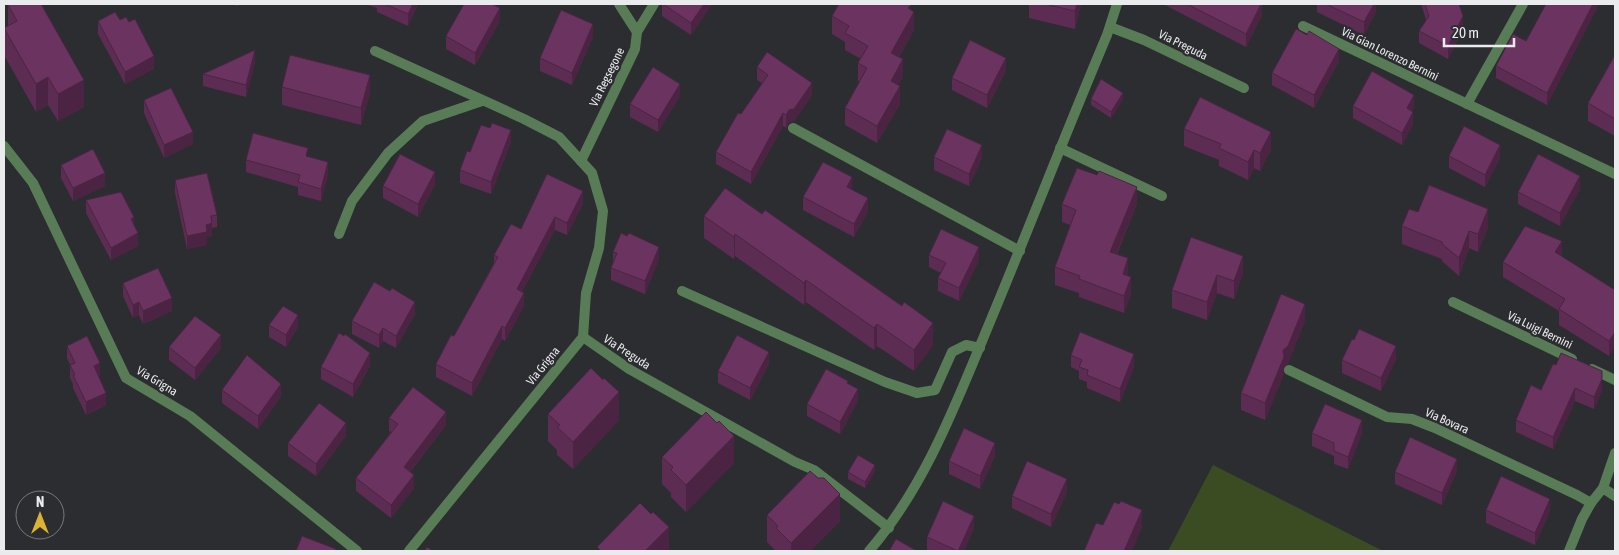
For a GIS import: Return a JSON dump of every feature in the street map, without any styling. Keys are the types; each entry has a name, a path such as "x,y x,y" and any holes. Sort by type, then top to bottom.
{"street":[{"path":"620,4 637,32"},
{"name":"Via Regsegone","path":"581,161 635,49 637,32 654,4"},
{"path":"869,551 889,528 923,473 980,348 1110,27 1117,4"},
{"path":"1467,104 1523,4"},
{"name":"Via Gian Lorenzo Bernini","path":"1303,26 1615,174"},
{"name":"Via Preguda","path":"1110,27 1144,40 1244,88"},
{"path":"375,51 559,137 592,173 603,211 599,248 586,293 583,337"},
{"path":"339,234 352,200 388,153 423,121 482,101"},
{"path":"793,128 1020,251"},
{"name":"Via Grigna","path":"4,146 33,182 126,378 190,416 358,551"},
{"path":"1060,148 1162,196"},
{"path":"682,291 885,382 917,393 935,390 952,352 966,345 980,348"},
{"name":"Via Luigi Bernini","path":"1453,302 1615,380"},
{"name":"Via Preguda","path":"583,337 629,369 795,462 814,470 889,528"},
{"name":"Via Grigna","path":"409,551 583,337"},
{"name":"Via Bovara","path":"1289,370 1387,417 1412,419 1434,428 1591,503"},
{"path":"1569,551 1591,503 1603,488 1615,453"},
{"path":"1603,488 1615,496"}],"green space":[{"path":"1213,465 1383,551 1168,551"}],"building":[{"path":"41,4 84,80 58,94 48,77 36,84 4,28 17,21 8,5"},
{"path":"385,4 413,4 408,14"},
{"path":"464,4 492,4 500,8 475,53 446,36"},
{"path":"663,4 704,4 691,23"},
{"path":"839,4 909,4 911,5 908,8 914,12 891,53 903,59 891,81 900,86 877,126 845,108 867,68 858,63 868,46 845,33 849,26 832,16"},
{"path":"1045,4 1077,4 1075,11"},
{"path":"1187,4 1261,4 1246,34"},
{"path":"1326,4 1374,4 1364,22"},
{"path":"1425,4 1459,4 1463,16 1448,46 1419,31 1429,16"},
{"path":"1546,4 1593,4 1547,93 1496,66 1513,34 1526,41"},
{"path":"561,10 593,24 572,73 540,58"},
{"path":"115,12 120,20 126,17 129,22 135,19 154,56 125,72 98,21"},
{"path":"1296,29 1307,35 1309,31 1339,49 1314,95 1272,73"},
{"path":"970,40 1006,58 987,95 952,78"},
{"path":"255,50 246,85 203,74"},
{"path":"767,52 812,83 794,109 789,110 786,115 783,113 751,172 716,152 738,113 741,114 768,75 757,67"},
{"path":"290,55 370,75 361,108 282,87"},
{"path":"1615,55 1615,119 1588,103"},
{"path":"653,67 680,84 658,120 630,104"},
{"path":"1372,71 1414,95 1407,108 1413,112 1402,133 1353,106"},
{"path":"1101,79 1123,93 1111,112 1091,99"},
{"path":"171,88 193,132 164,145 144,100"},
{"path":"1200,97 1271,132 1260,153 1254,150 1248,162 1219,148 1221,144 1184,129"},
{"path":"492,123 511,130 491,182 460,170 467,151 470,152 481,125 490,128"},
{"path":"1464,126 1500,145 1485,175 1449,156"},
{"path":"947,129 982,145 969,174 934,157"},
{"path":"253,133 308,148 306,156 328,162 321,189 298,182 300,175 246,160"},
{"path":"93,149 105,173 73,188 61,165"},
{"path":"400,154 435,172 418,204 383,186"},
{"path":"1538,154 1580,176 1560,213 1518,192"},
{"path":"823,162 852,177 847,187 868,198 854,224 803,197"},
{"path":"1077,168 1097,175 1099,171 1137,187 1110,252 1128,258 1123,274 1131,277 1124,296 1079,279 1080,276 1055,267 1076,210 1062,204"},
{"path":"207,173 217,215 211,216 212,223 206,225 207,232 187,236 175,180"},
{"path":"547,174 583,191 567,223 555,217 517,289 524,293 505,328 502,326 472,383 436,364 451,335 454,336 498,257 494,255 511,224 521,229"},
{"path":"1429,185 1488,209 1478,234 1469,231 1459,258 1442,242 1402,226 1409,209 1418,212"},
{"path":"725,188 762,214 765,210 902,306 904,302 933,323 914,350 877,324 874,328 806,280 804,283 735,234 734,237 704,216"},
{"path":"121,192 134,217 131,219 138,233 111,248 86,200"},
{"path":"1525,226 1562,241 1555,252 1615,290 1615,332 1609,341 1559,309 1565,299 1503,262"},
{"path":"941,229 979,247 959,288 938,278 946,263 929,255"},
{"path":"621,233 627,236 629,233 659,247 645,281 611,268 617,253 613,252"},
{"path":"1191,237 1243,256 1234,281 1217,275 1207,302 1172,290"},
{"path":"158,268 172,298 143,311 139,302 133,305 123,283"},
{"path":"374,282 390,291 392,288 415,302 396,336 383,328 379,335 352,321"},
{"path":"1281,294 1305,304 1288,346 1283,350 1284,357 1265,403 1241,393"},
{"path":"283,306 298,315 286,335 269,325"},
{"path":"195,316 221,335 195,368 169,347"},
{"path":"1359,329 1396,346 1381,378 1342,360"},
{"path":"1080,332 1134,354 1120,389 1087,375 1088,370 1079,367 1082,360 1071,355"},
{"path":"339,333 344,336 345,334 370,353 353,384 321,367"},
{"path":"737,335 769,352 750,388 718,371"},
{"path":"87,336 100,363 94,366 106,393 86,402 73,375 75,375 70,365 75,363 67,346"},
{"path":"1561,353 1602,371 1602,379 1594,397 1575,388 1553,437 1516,420 1531,385 1541,390 1553,364 1556,365"},
{"path":"247,355 281,384 258,416 222,390"},
{"path":"591,368 619,392 573,442 557,427 560,425 548,414"},
{"path":"826,369 858,389 840,422 807,404"},
{"path":"413,387 446,412 404,467 414,475 391,505 356,478 398,424 389,418"},
{"path":"319,403 346,423 316,464 288,443"},
{"path":"1325,404 1362,420 1348,457 1334,451 1334,443 1312,433"},
{"path":"706,412 717,423 719,421 734,436 686,485 671,470 673,467 662,457"},
{"path":"964,428 995,443 980,476 949,461"},
{"path":"1410,437 1457,459 1442,493 1395,472"},
{"path":"858,455 875,465 865,482 848,472"},
{"path":"1027,461 1067,479 1051,514 1012,496"},
{"path":"810,471 818,478 824,478 840,494 791,543 776,528 778,526 767,515"},
{"path":"1501,476 1550,499 1535,533 1486,510"},
{"path":"943,501 974,516 958,551 927,537"},
{"path":"1121,501 1142,510 1124,551 1084,551 1096,523 1103,525 1114,502 1119,504"},
{"path":"640,503 669,527 645,551 601,551 597,547"},
{"path":"302,536 336,549 335,551 296,551"},
{"path":"896,539 917,551 889,551"},
{"path":"427,547 433,551 424,551"}]}
